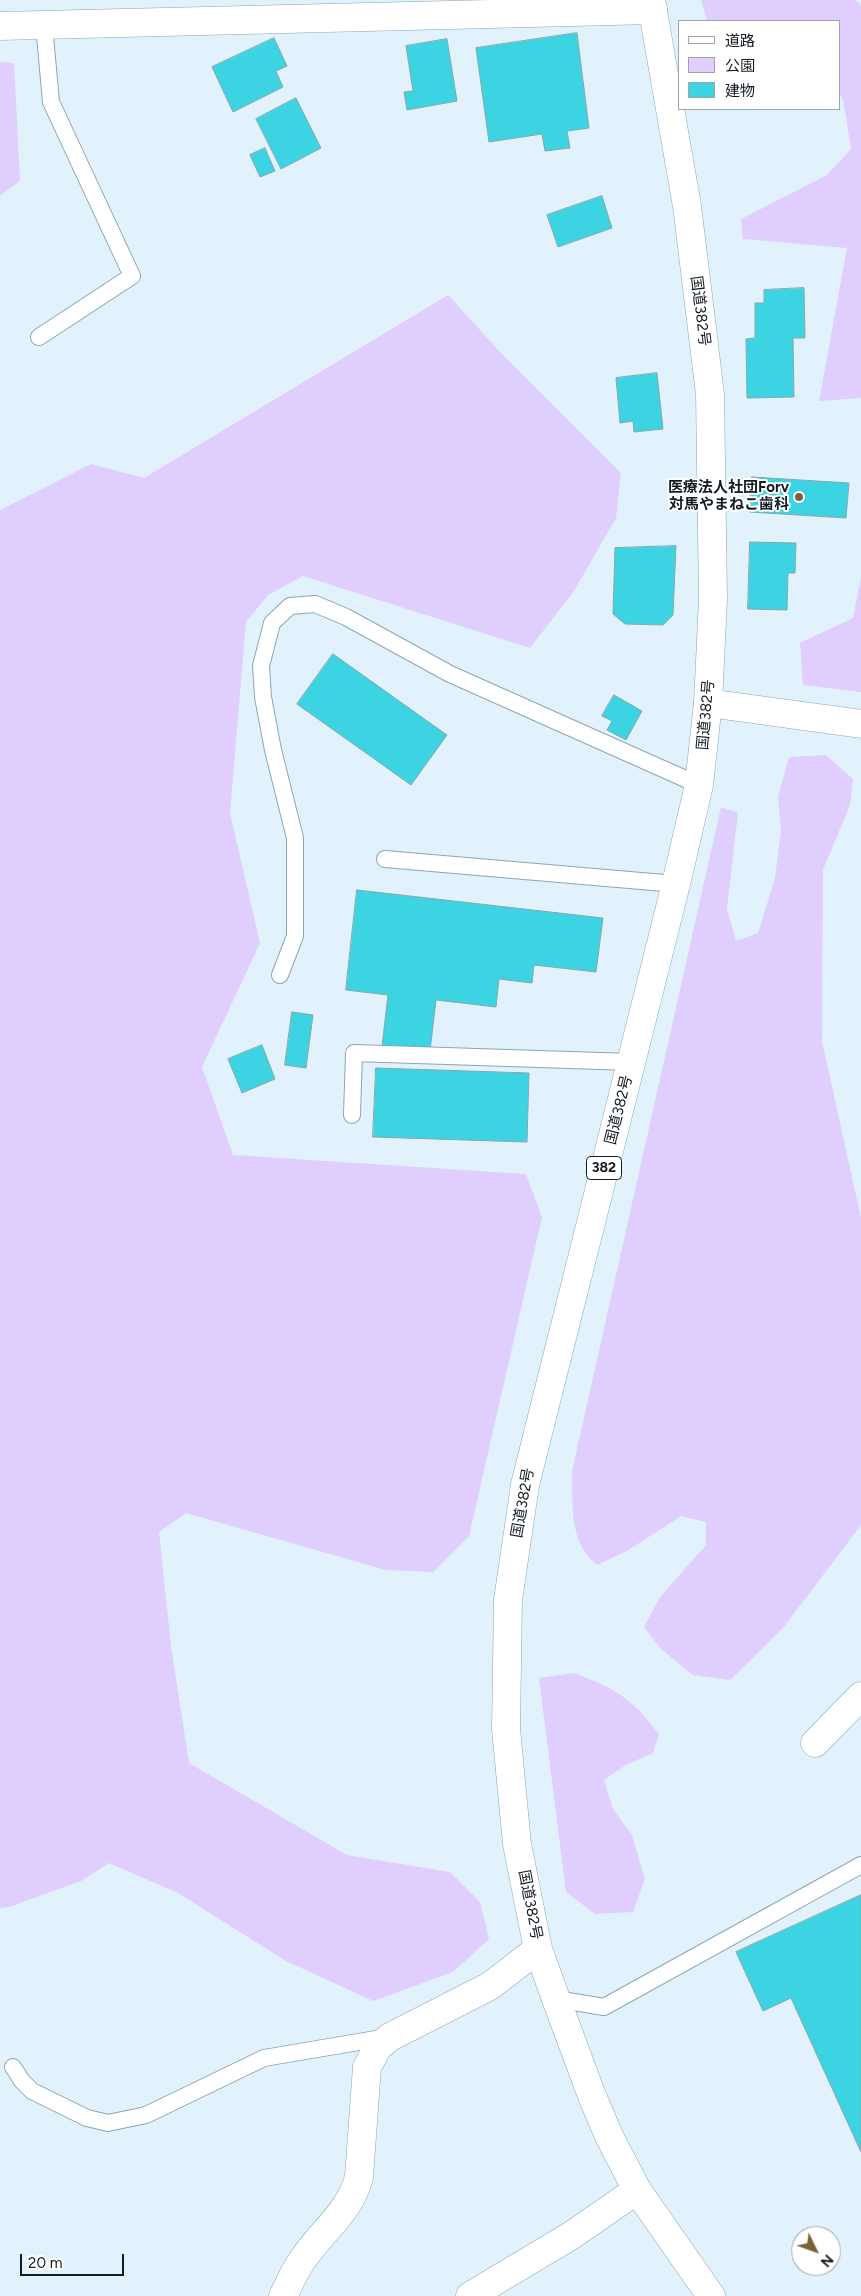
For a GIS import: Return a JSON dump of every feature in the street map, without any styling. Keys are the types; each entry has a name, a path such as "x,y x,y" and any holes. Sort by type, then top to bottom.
{"main road":[{"path":"0,26 652,5"},
{"name":"国道382号","path":"652,5 687,206 710,394 713,599 708,703 699,785 676,884 525,1485 508,1600 506,1729 517,1844 538,1949 556,1999 602,2120 638,2190 711,2296"},
{"path":"708,703 858,723"},
{"path":"814,1743 861,1696"},
{"path":"283,2296 301,2261 345,2210 356,2191 359,2177 367,2067 378,2047 390,2037 490,1986 538,1949"},
{"path":"470,2296 572,2235 638,2190"}],"lane":[{"path":"39,336 132,276 51,102 44,25"},
{"path":"280,975 295,936 294,838 271,741 263,697 261,666 272,623 290,606 315,604 346,617 450,674 699,785"},
{"path":"385,859 676,884"},
{"path":"352,1115 354,1053 631,1062"},
{"path":"556,1999 604,2007 861,1865"},
{"path":"13,2067 22,2081 32,2091 87,2118 108,2123 146,2115 264,2058 390,2037"}],"green space":[{"path":"701,0 855,0 861,5 861,398 819,401 847,248 743,239 741,219 827,175 851,149 841,96 841,20 707,20"},
{"path":"0,62 14,63 20,181 0,196"},
{"path":"448,295 504,356 621,473 616,518 574,591 530,648 303,576 268,595 246,622 230,813 260,943 202,1067 233,1155 526,1174 542,1217 469,1536 433,1572 386,1570 186,1513 159,1532 171,1646 189,1763 347,1855 450,1872 480,1902 489,1939 453,1972 373,2001 286,1961 178,1893 109,1863 81,1881 9,1907 0,1908 0,510 91,464 144,478"},
{"path":"861,577 861,692 803,685 800,643 853,618"},
{"path":"826,755 853,779 850,805 823,870 822,1041 861,1218 861,1525 783,1628 730,1680 693,1675 661,1649 644,1627 660,1597 706,1545 706,1522 681,1516 627,1551 597,1565 581,1545 577,1534 574,1522 572,1471 721,807 738,813 727,909 736,941 758,933 775,878 781,831 778,797 789,757"},
{"path":"574,1673 601,1684 622,1696 640,1712 659,1734 653,1753 626,1765 604,1780 613,1809 632,1835 645,1879 633,1912 595,1914 566,1892 539,1678"}],"building":[{"path":"577,33 589,128 567,131 570,148 545,151 542,134 489,142 476,48"},
{"path":"274,38 287,66 276,71 283,87 233,112 212,67"},
{"path":"447,39 457,101 407,110 404,92 413,91 406,46"},
{"path":"296,98 321,148 281,169 256,119"},
{"path":"265,148 275,171 260,177 250,155"},
{"path":"602,196 612,228 558,247 547,215"},
{"path":"804,288 805,338 793,338 794,397 747,398 746,339 755,338 755,303 764,303 764,290"},
{"path":"657,373 663,429 634,432 633,421 620,423 616,378"},
{"name":"医療法人社団Forv 対馬やまねこ歯科","path":"752,477 849,483 846,518 750,512"},
{"path":"750,542 796,543 795,573 788,573 787,610 748,609"},
{"path":"676,546 673,615 663,625 625,624 613,614 615,548"},
{"path":"333,654 447,735 411,785 297,704"},
{"path":"614,695 642,711 626,740 607,730 612,721 602,716"},
{"path":"357,890 603,918 596,972 534,965 532,983 499,979 496,1007 436,1000 430,1051 382,1046 388,995 346,990"},
{"path":"292,1012 313,1015 306,1068 285,1065"},
{"path":"262,1045 275,1079 242,1093 228,1059"},
{"path":"376,1068 529,1073 527,1142 373,1137"},
{"path":"861,1895 861,2152 791,1998 763,2011 736,1952"}],"place":[{"name":"医療法人社団Forv 対馬やまねこ歯科","path":"799,497"}]}
